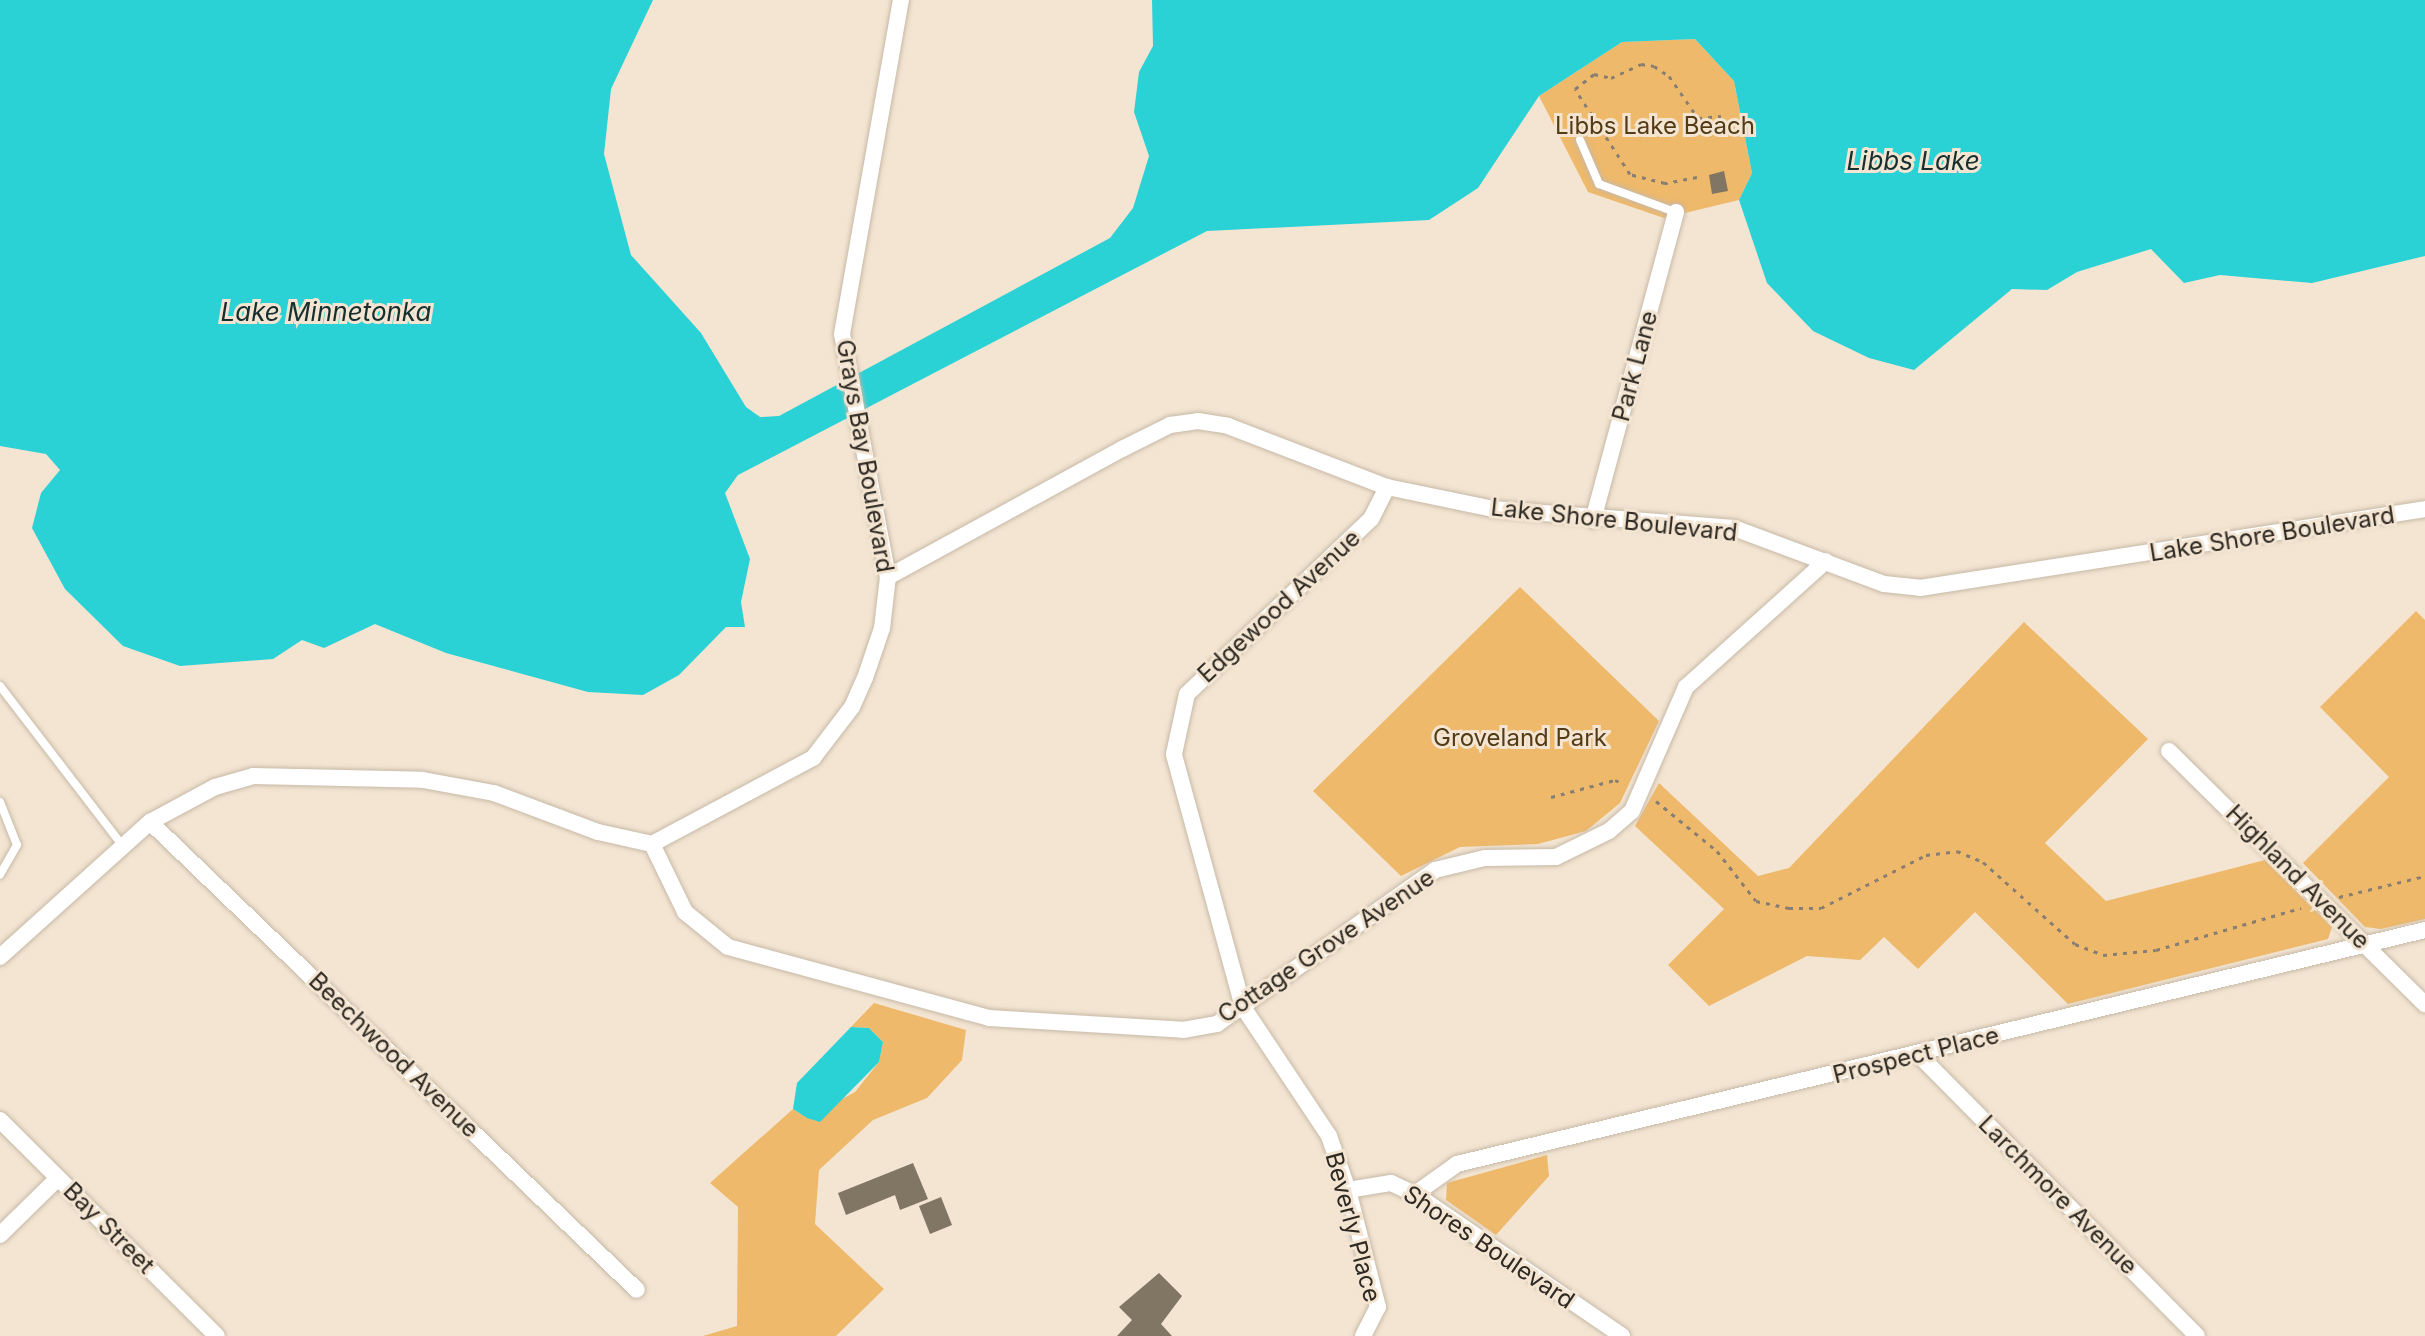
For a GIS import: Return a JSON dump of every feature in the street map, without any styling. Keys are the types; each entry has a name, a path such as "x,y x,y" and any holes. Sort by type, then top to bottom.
{"street":[{"name":"Grays Bay Boulevard","path":"652,844 813,758 852,707 882,628 888,577 855,428 842,334 901,0"},
{"name":"Park Lane","path":"1593,520 1676,212"},
{"name":"Lake Shore Boulevard","path":"888,577 1170,425 1198,421 1228,426 1387,487 1493,509 1593,520 1734,528 1884,584 1920,588 2425,509"},
{"name":"Edgewood Avenue","path":"1243,1007 1174,754 1176,722 1187,694 1204,674 1371,519 1387,487"},
{"name":"Cottage Grove Avenue","path":"652,844 685,912 710,937 746,953 989,1018 1183,1030 1217,1024 1435,870 1485,858 1556,857 1609,831 1632,811 1686,687 1826,561"},
{"name":"Highland Avenue","path":"2169,751 2425,1004"},
{"path":"0,957 150,822 215,787 253,776 357,775 494,793 598,832 652,844"},
{"name":"Beechwood Avenue","path":"150,822 637,1290"},
{"name":"Prospect Place","path":"1415,1194 1457,1164 1919,1055 2425,930"},
{"name":"Beverly Place","path":"1243,1007 1329,1136 1348,1190 1378,1307 1365,1332"},
{"name":"Larchmore Avenue","path":"1919,1055 2197,1336"},
{"name":"Bay Street","path":"0,1120 216,1336"},
{"path":"0,1235 58,1178"},
{"name":"Shores Boulevard","path":"1348,1190 1391,1183 1415,1194 1622,1336"}],"lane":[{"path":"1580,140 1599,184 1676,212"},
{"path":"0,686 122,845"},
{"path":"0,802 17,845 0,874"}],"path":[{"path":"1697,177 1665,183 1630,174 1575,89 1594,74 1611,78 1641,64 1654,66 1669,76 1698,118 1721,116"},
{"path":"1551,797 1615,780 1632,788"},
{"path":"1652,797 1717,851 1756,901 1789,908 1821,908 1926,855 1957,851 1983,862 2075,944 2103,955 2156,950 2323,901 2425,876"}],"green space":[{"name":"Libbs Lake Beach","path":"1695,39 1734,81 1752,173 1739,200 1664,218 1588,192 1539,96 1622,42"},
{"name":"Groveland Park","path":"1520,587 1659,721 1620,803 1586,831 1538,844 1460,847 1401,876 1313,791"},
{"path":"2416,611 2425,620 2425,919 2381,929 2365,927 2303,863 2389,777 2320,707"},
{"path":"2024,622 2148,739 2045,843 2106,901 2265,860 2332,927 2328,939 2068,1004 1975,912 1918,969 1884,937 1860,960 1807,956 1709,1006 1668,965 1724,909 1635,826 1659,783 1758,876 1789,868"},
{"path":"874,1003 966,1030 962,1060 927,1098 873,1120 819,1170 815,1224 884,1289 836,1336 703,1336 737,1326 738,1207 710,1183 793,1109 807,1118 855,1092 879,1062 883,1042 869,1028 851,1027"},
{"path":"1547,1155 1549,1176 1496,1235 1446,1200 1447,1183"}],"water":[{"path":"0,0 653,0 611,89 604,154 631,255 701,333 746,407 760,417 779,416 1110,238 1133,208 1149,156 1134,112 1139,72 1153,46 1152,0 2425,0 2425,256 2312,283 2220,275 2184,283 2151,249 2077,272 2047,290 2012,289 1914,370 1869,358 1813,331 1767,283 1739,200 1752,173 1734,81 1695,39 1622,42 1539,96 1478,188 1429,220 1207,231 738,475 725,493 750,559 741,602 745,627 726,627 679,675 643,695 588,692 446,653 375,624 324,648 302,640 273,659 180,666 123,646 65,589 32,528 41,493 60,470 46,454 0,446"},
{"path":"851,1027 869,1028 883,1042 879,1062 820,1122 807,1118 793,1109 797,1083"}],"building":[{"path":"1724,171 1728,191 1712,194 1709,175"},
{"path":"913,1163 928,1199 900,1210 895,1195 846,1215 838,1193"},
{"path":"941,1197 952,1225 930,1234 919,1206"},
{"path":"1159,1273 1182,1296 1161,1324 1172,1336 1117,1336 1132,1320 1119,1307"}],"water label":[{"name":"Libbs Lake","path":"1913,161"},
{"name":"Lake Minnetonka","path":"326,312"}]}
